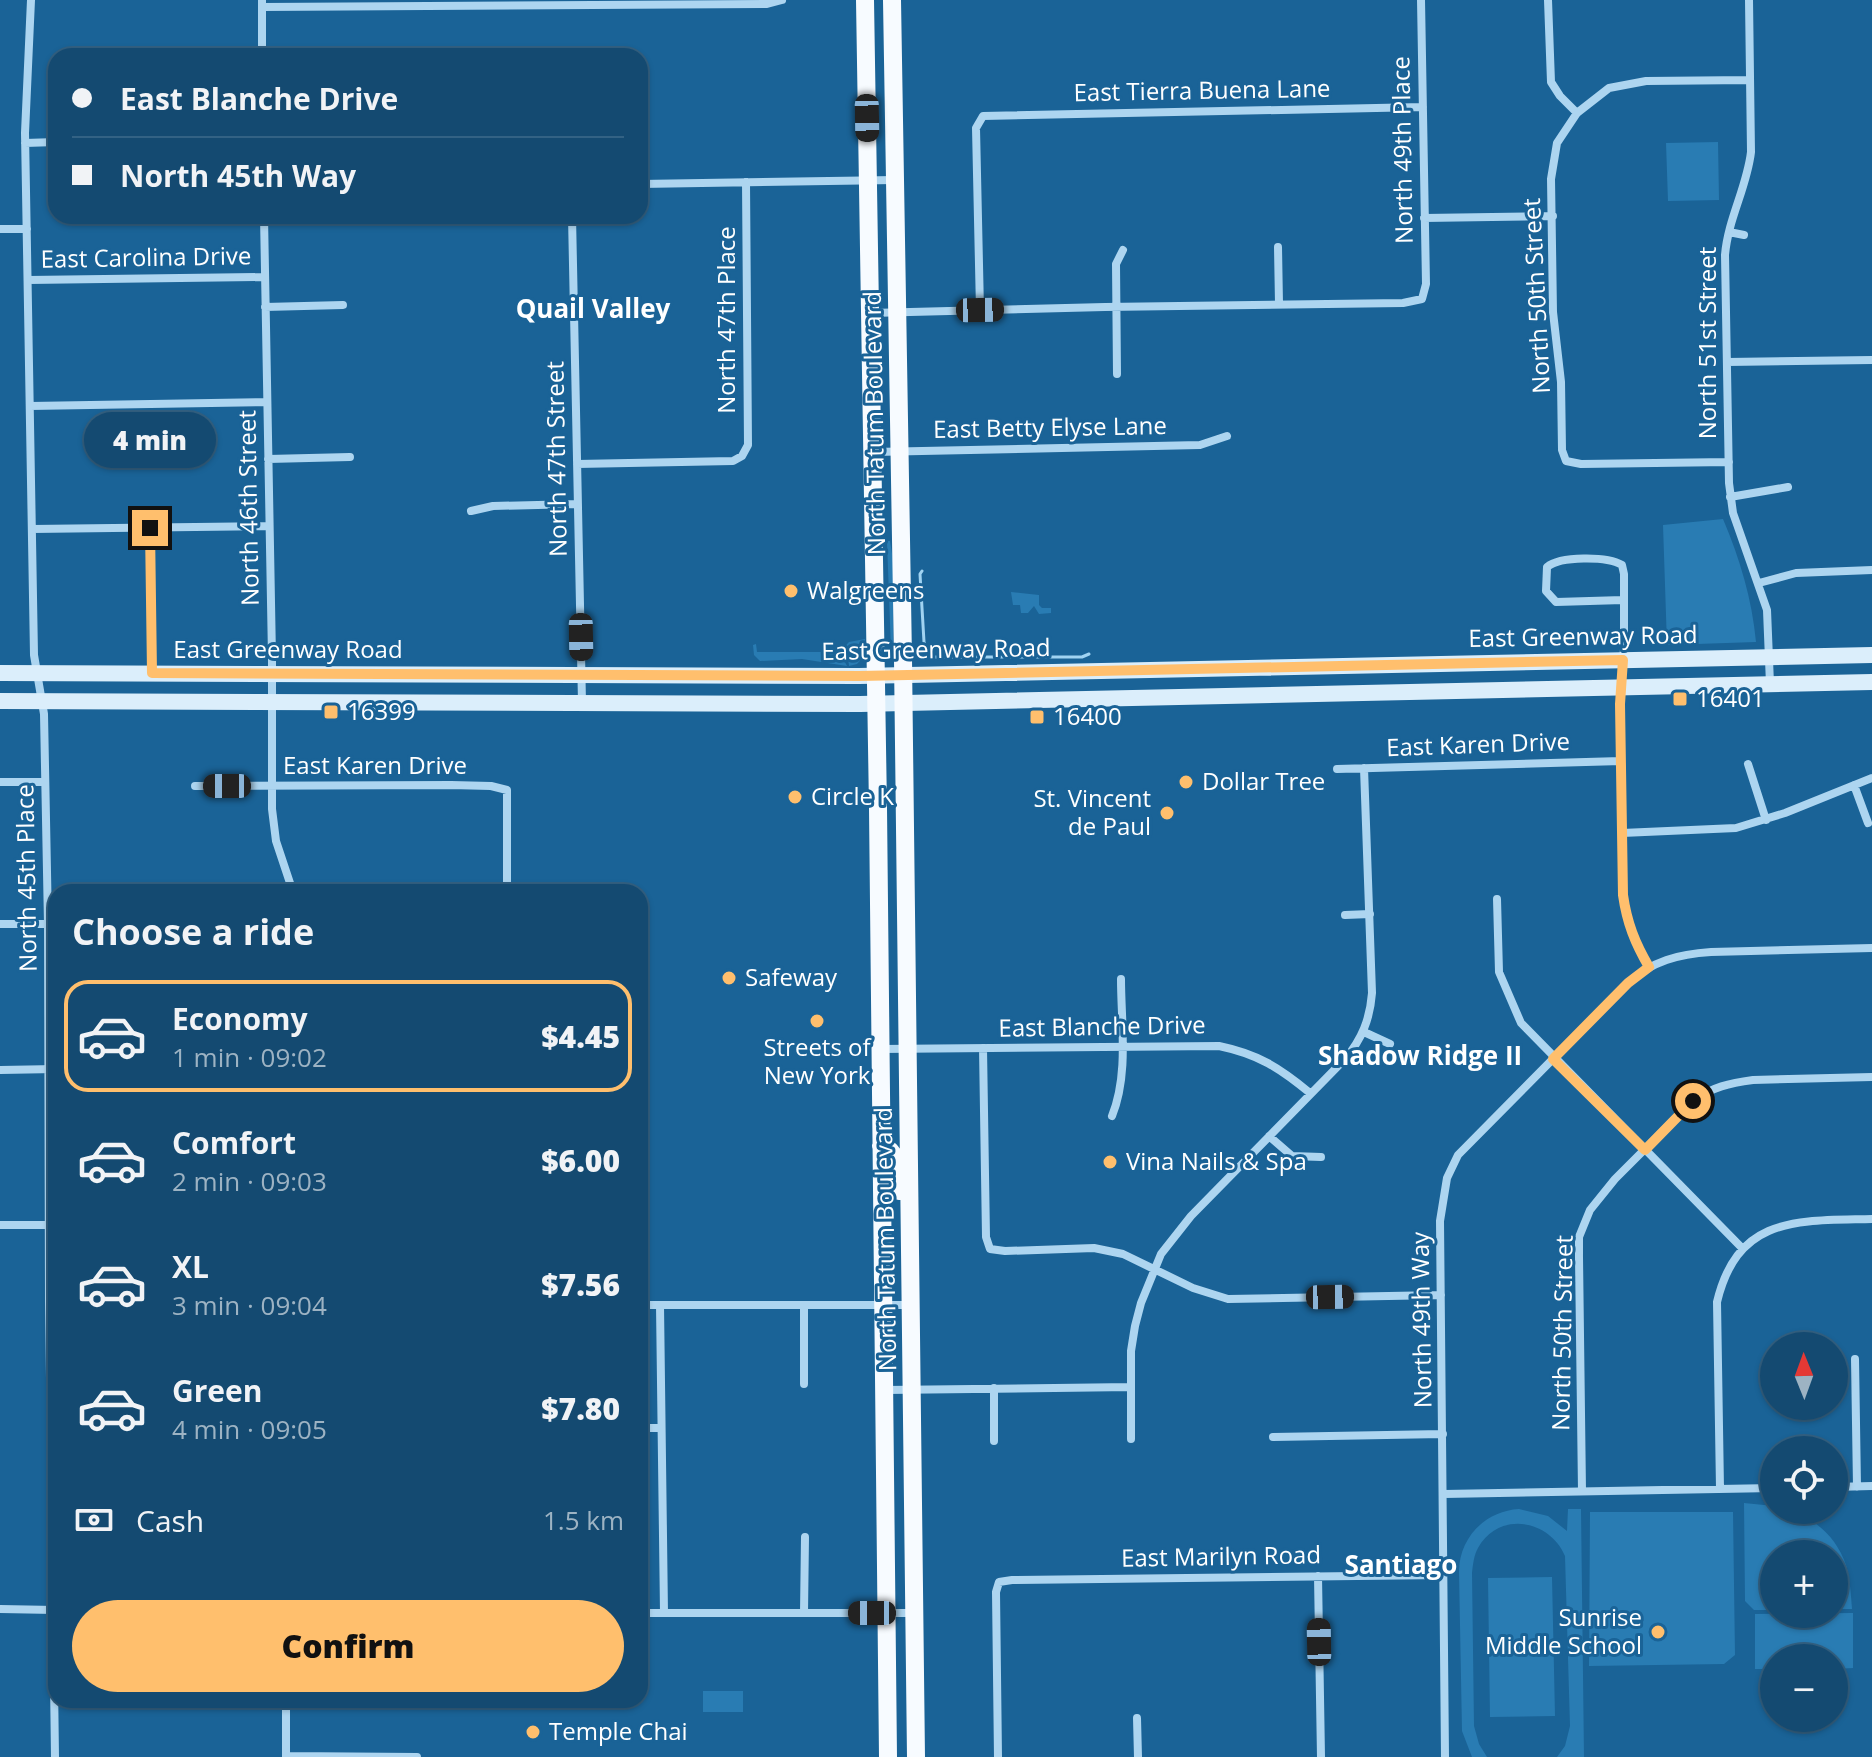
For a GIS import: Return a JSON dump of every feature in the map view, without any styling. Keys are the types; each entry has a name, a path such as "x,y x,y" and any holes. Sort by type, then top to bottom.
{"main road":[{"name":"North Tatum Boulevard","path":"865,0 888,1757"},
{"name":"North Tatum Boulevard","path":"892,0 916,1757"},
{"name":"East Greenway Road","path":"0,673 876,676 1872,655"},
{"path":"675,675 675,702"},
{"path":"0,701 903,703 1872,682"},
{"path":"877,753 888,792 890,843 905,855 899,894 890,910 879,914"},
{"path":"879,914 889,919 896,932 898,1025 908,1049"},
{"path":"881,1146 894,1153 901,1209 910,1233"}],"street":[{"name":"North 45th Place","path":"31,0 25,143 34,655 44,714 48,924"},
{"path":"262,48 262,3 767,4 782,0"},
{"name":"North 49th Place","path":"1279,304 1403,303 1422,299 1426,284 1421,0"},
{"path":"1548,0 1551,82 1577,113 1609,88 1628,83 1750,80"},
{"name":"North 51st Street","path":"1749,0 1749,167 1725,255 1730,497 1767,610 1770,684"},
{"name":"East Tierra Buena Lane","path":"980,310 976,128 983,116 1423,107"},
{"name":"North 50th Street","path":"1577,113 1563,131 1555,153 1551,179 1553,312 1561,382 1562,450 1566,461 1581,464 1729,462"},
{"path":"25,143 48,142"},
{"path":"648,184 896,180"},
{"name":"North 47th Place","path":"577,464 733,461 742,456 748,445 746,182"},
{"path":"1424,218 1553,216"},
{"name":"North 46th Street","path":"264,224 271,786 276,841 290,884"},
{"name":"North 47th Street","path":"572,224 582,702"},
{"path":"0,229 27,229"},
{"path":"1729,232 1744,235"},
{"path":"869,313 1279,304 1278,247"},
{"path":"1117,374 1116,264 1123,250"},
{"name":"East Carolina Drive","path":"28,280 265,277"},
{"path":"265,307 343,305"},
{"path":"1727,362 1872,360"},
{"path":"30,406 267,402"},
{"name":"East Betty Elyse Lane","path":"872,452 1200,445 1227,436"},
{"path":"268,459 350,457"},
{"path":"1730,497 1788,487"},
{"path":"471,511 493,506 577,504"},
{"path":"32,529 269,526"},
{"path":"150,528 152,673"},
{"path":"1623,600 1556,602 1546,591 1547,567 1562,560 1613,559 1622,565 1623,600 1623,660 1621,761 1623,895 1627,922 1649,967 1664,959 1689,953 1872,948"},
{"path":"1759,583 1796,573 1872,570"},
{"name":"East Karen Drive","path":"1337,769 1621,761"},
{"path":"1748,764 1766,820"},
{"path":"1131,1439 1135,1326 1161,1254 1191,1216 1355,1048 1364,1032 1372,993 1364,768"},
{"path":"1622,833 1736,828 1766,820 1872,778"},
{"path":"0,782 45,782"},
{"name":"East Karen Drive","path":"195,786 464,785 507,790 507,884"},
{"path":"1854,785 1868,823"},
{"path":"1497,899 1499,972 1507,997 1521,1023 1743,1249"},
{"path":"1345,915 1370,914"},
{"path":"0,924 48,924"},
{"name":"North 49th Way","path":"1445,1757 1440,1221 1447,1178 1458,1155 1628,983 1649,967"},
{"path":"1112,1116 1118,1101 1122,1046 1121,979"},
{"path":"1364,1032 1390,1044"},
{"name":"East Blanche Drive","path":"881,1049 1195,1045 1237,1050 1279,1068 1310,1093"},
{"path":"983,1048 986,1237 990,1249 1094,1248 1123,1254 1193,1288 1228,1299 1441,1295"},
{"path":"0,1070 48,1069"},
{"path":"1645,1150 1693,1101 1718,1087 1753,1080 1872,1077"},
{"path":"1269,1136 1292,1156 1321,1157"},
{"name":"North 50th Street","path":"1582,1491 1579,1237 1590,1210 1615,1179 1645,1150"},
{"path":"1720,1489 1717,1302 1726,1273 1743,1249 1770,1230 1789,1223 1872,1219"},
{"path":"0,1225 48,1225"},
{"path":"648,1305 911,1305"},
{"path":"660,1305 664,1613"},
{"path":"804,1305 804,1384"},
{"path":"1855,1359 1857,1487"},
{"path":"885,1390 1131,1387"},
{"path":"994,1388 994,1441"},
{"path":"648,1428 661,1428"},
{"path":"1273,1437 1443,1434"},
{"path":"1848,1487 1872,1486"},
{"path":"1444,1494 1760,1488"},
{"path":"804,1613 805,1537"},
{"name":"East Marilyn Road","path":"998,1757 996,1592 999,1582 1444,1575"},
{"path":"1318,1576 1321,1757"},
{"path":"0,1609 48,1610"},
{"path":"648,1613 914,1613"},
{"name":"North 45th Place","path":"55,1708 55,1757"},
{"path":"286,1708 286,1757 417,1757"},
{"path":"1137,1718 1138,1757"}],"shaded area":[{"path":"1718,142 1719,200 1668,201 1666,143"},
{"path":"1723,519 1744,579 1756,642 1667,645 1663,525"},
{"path":"887,541 890,541 893,560 893,651 891,651"},
{"path":"1011,592 1039,595 1039,605 1051,608 1051,613 1039,614 1034,606 1028,613 1021,613 1020,605 1013,605"},
{"path":"865,639 864,656 857,664 849,666 846,645"},
{"path":"756,644 757,652 840,652 847,666 802,659 760,661 754,655 753,645"},
{"path":"1744,1503 1760,1505 1760,1524 1815,1524 1832,1540 1760,1540 1760,1610 1754,1610 1745,1601"},
{"path":"1519,1509 1548,1516 1567,1531 1568,1509 1581,1509 1584,1757 1557,1757 1565,1746 1570,1726 1565,1556 1548,1534 1524,1524 1498,1528 1487,1536 1475,1557 1472,1573 1474,1726 1487,1757 1472,1757 1462,1731 1460,1560 1476,1528 1495,1515"},
{"path":"1590,1512 1733,1512 1735,1655 1724,1664 1589,1666"},
{"path":"1848,1576 1849,1581 1852,1609 1848,1609"},
{"path":"1552,1577 1555,1716 1490,1717 1488,1578"},
{"path":"1848,1613 1853,1613 1853,1668 1848,1668 1848,1644 1760,1644 1760,1669 1755,1669 1755,1614 1760,1614 1760,1628 1848,1628"},
{"path":"703,1691 743,1691 743,1712 703,1712"}],"waterway":[{"path":"922,571 924,642 928,657 1082,657 1089,654"}],"place":[{"name":"Walgreens","path":"791,591"},
{"name":"16401","path":"1680,699"},
{"name":"16399","path":"331,712"},
{"name":"16400","path":"1037,717"},
{"name":"Dollar Tree","path":"1186,782"},
{"name":"Circle K","path":"795,797"},
{"name":"St. Vincent de Paul","path":"1167,813"},
{"name":"Safeway","path":"729,978"},
{"name":"Streets of New York","path":"817,1021"},
{"name":"Vina Nails & Spa","path":"1110,1162"},
{"name":"Sunrise Middle School","path":"1658,1632"},
{"name":"Temple Chai","path":"533,1732"}],"district":[{"name":"Quail Valley","path":"593,309"},
{"name":"Shadow Ridge II","path":"1420,1056"},
{"name":"Santiago","path":"1401,1565"}],"route":[{"path":"150,528 152,673 859,676 1623,660 1620,704 1623,895 1627,922 1649,967 1639,972 1553,1059 1645,1150 1693,1101"}]}
